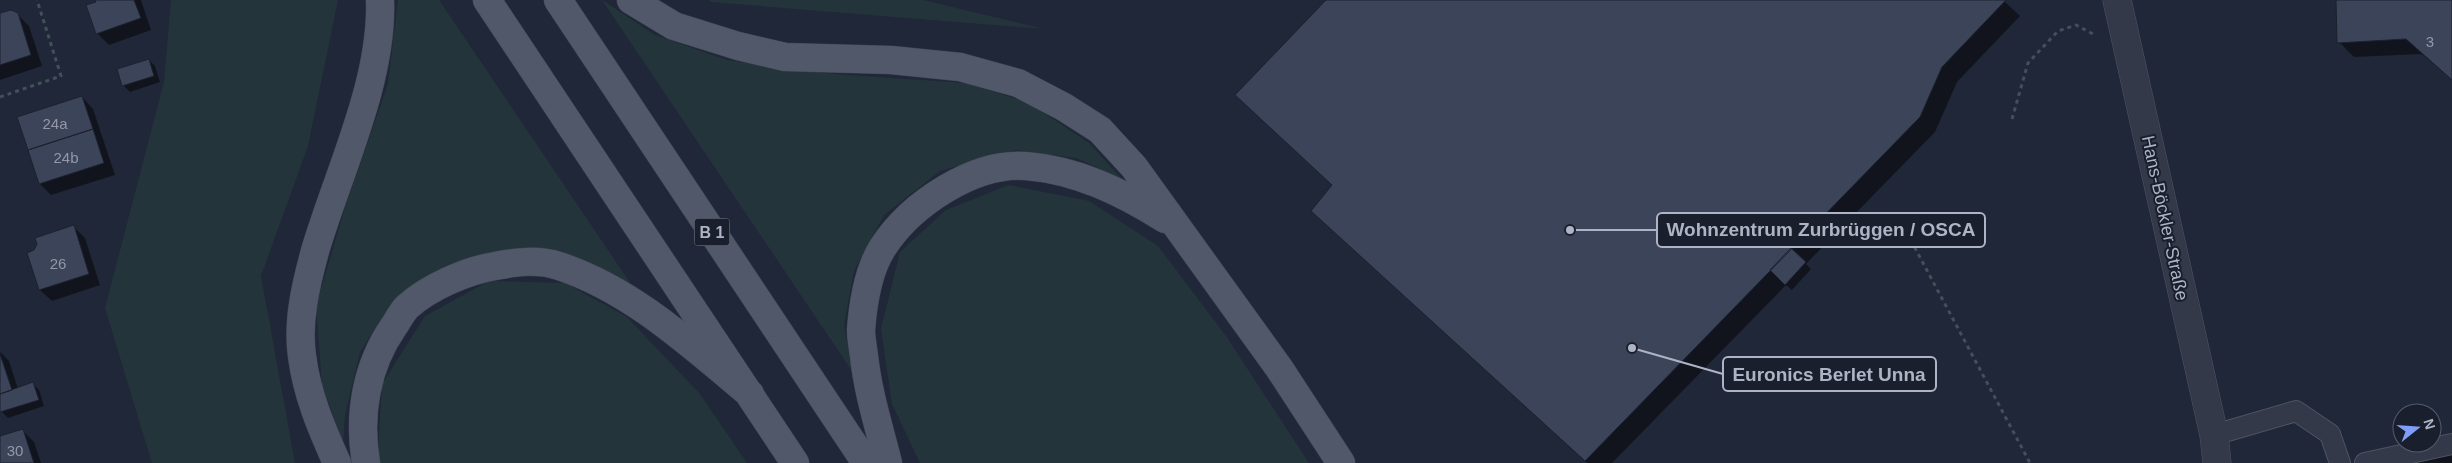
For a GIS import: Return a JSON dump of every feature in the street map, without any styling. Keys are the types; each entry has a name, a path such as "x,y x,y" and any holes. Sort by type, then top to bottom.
{"main road":[{"path":"337,463 312,405 301,354 303,293 374,65 381,17 380,0"},
{"path":"487,0 795,463"},
{"name":"B 1","path":"558,0 866,463"},
{"path":"631,0 674,26 738,46 785,57 891,60 960,68 1018,83 1064,107 1100,130 1134,167 1179,228 1279,368 1341,463"},
{"path":"888,463 868,386 861,332 868,284 883,247 916,208 948,187 983,171 1024,166 1071,173 1128,196 1179,228"},
{"path":"366,463 362,440 366,388 382,342 406,308 446,282 480,269 523,261 557,265 603,282 658,320 750,394"}],"street":[{"name":"Hans-Böckler-Straße","path":"2117,0 2214,435 2217,463"},
{"name":"Hans-Böckler-Straße","path":"2214,435 2226,463"}],"lane":[{"path":"2214,435 2296,411 2330,434 2340,463"},
{"path":"2365,463 2452,444"}],"path":[{"path":"0,97 61,76 37,0"},
{"path":"2012,119 2028,63 2058,31 2076,25 2093,35"},
{"path":"1907,233 2030,463"}],"shaded area":[{"path":"171,0 338,0 308,146 261,276 295,463 152,463 105,308 164,82"},
{"path":"398,0 439,0 635,290 509,251 450,265 392,303 360,352 345,415 343,443 322,385 316,306 345,208 388,84"},
{"path":"602,0 655,35 727,60 835,74 966,83 1029,103 1089,143 1121,178 1076,158 1016,150 940,171 884,215 854,271 844,325 852,371"},
{"path":"709,0 923,0 1044,29 711,2"},
{"path":"1009,185 1089,201 1158,246 1226,336 1309,463 920,463 892,404 881,329 900,252 946,210"},
{"path":"489,281 565,283 627,317 700,394 747,463 380,463 378,454 382,384 425,316"}],"building":[{"path":"95,0 134,0 141,18 96,34 86,5 96,2"},
{"path":"1326,0 2006,0 1942,67 1920,117 1585,461 1311,211 1332,185 1235,95"},
{"path":"2336,0 2452,0 2452,80 2406,39 2337,43"},
{"path":"11,10 18,13 31,55 0,65 0,13"},
{"path":"149,59 154,76 122,86 117,69"},
{"path":"82,96 93,129 28,150 17,117"},
{"path":"93,129 104,163 39,184 28,150"},
{"path":"74,225 89,274 39,290 27,253 34,250 37,244 35,238"},
{"path":"1791,248 1806,262 1785,285 1770,270"},
{"path":"0,354 12,390 0,394"},
{"path":"33,382 39,400 0,412 0,394"},
{"path":"23,429 34,463 0,463 0,436"}],"place":[{"name":"Wohnzentrum Zurbrüggen / OSCA","path":"1570,230"},
{"name":"Euronics Berlet Unna","path":"1632,348"}]}
